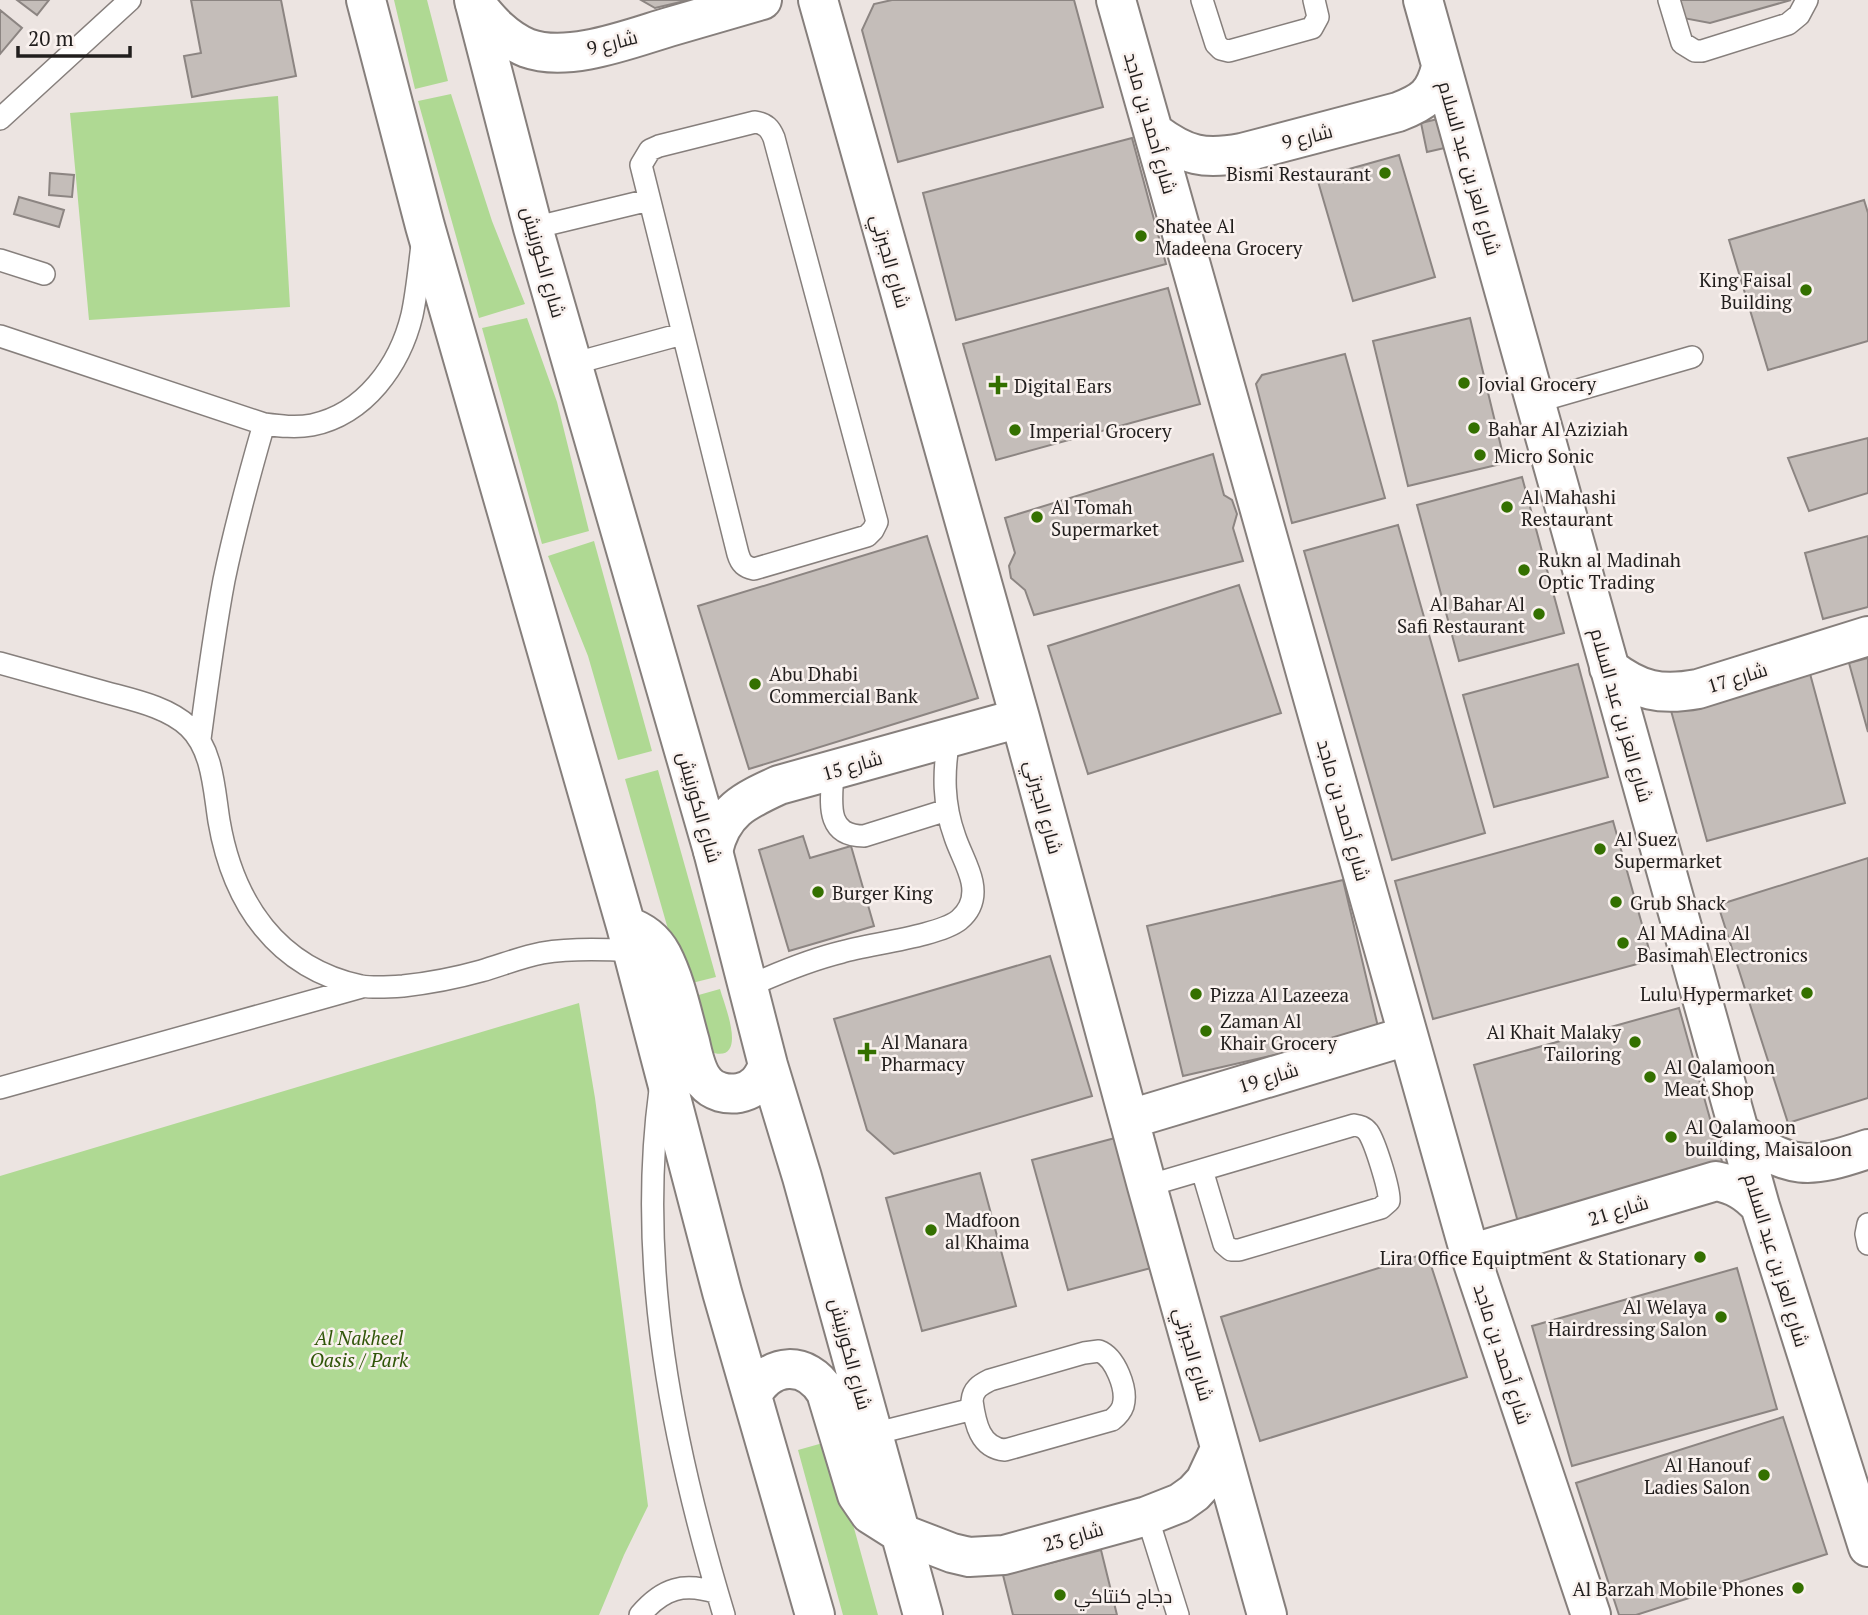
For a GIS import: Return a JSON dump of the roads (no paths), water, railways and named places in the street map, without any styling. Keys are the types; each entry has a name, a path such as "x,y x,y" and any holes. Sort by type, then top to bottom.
{"street":[{"path":"366,0 425,226 629,938 752,1395 815,1615"},
{"name":"شارع 9","path":"474,1 491,23 509,38 529,48 553,53 608,45 762,0"},
{"name":"شارع الجبرتي","path":"818,0 1020,718 1111,1058 1267,1615"},
{"name":"شارع أحمد بن ماجد","path":"1116,0 1470,1254 1591,1615"},
{"name":"شارع العز بن عبد السلام","path":"1423,0 1760,1206 1854,1465 1868,1546"},
{"name":"شارع الكورنيش","path":"474,1 533,228 713,851 768,1065 802,1177 923,1615"},
{"name":"شارع 9","path":"1155,133 1173,147 1195,156 1219,157 1242,153 1414,106 1428,97 1437,83 1441,67"},
{"name":"شارع 17","path":"1609,668 1628,682 1650,691 1674,694 1868,636"},
{"name":"شارع 15","path":"713,851 716,836 723,823 744,802 779,785 1020,718"},
{"path":"629,938 640,931 662,954 694,1059 706,1083 716,1091 742,1093 754,1087 763,1077 768,1065"},
{"name":"شارع 19","path":"1130,1119 1407,1036"},
{"path":"1739,1131 1760,1148 1782,1160 1806,1164 1831,1162 1868,1149"},
{"name":"شارع 21","path":"1470,1254 1716,1181 1733,1185 1748,1193 1760,1206"},
{"name":"شارع 23","path":"752,1395 766,1376 777,1371 800,1370 820,1382 826,1392 857,1495 870,1514 900,1533 952,1553 987,1557 1004,1555 1147,1516 1180,1503 1194,1493 1206,1481 1220,1449"}],"lane":[{"path":"0,119 130,0"},
{"path":"1202,0 1216,44 1229,51 1312,28 1318,17 1314,0"},
{"path":"1669,0 1682,43 1695,51 1788,23 1799,15 1807,0"},
{"path":"745,123 764,124 771,130 875,513 877,522 873,530 859,538 754,569 741,562 649,201 641,165 650,150 745,123"},
{"path":"533,228 649,201"},
{"path":"0,336 264,424 309,425 329,420 347,412 370,393 389,370 412,316 425,226"},
{"path":"0,261 44,274"},
{"path":"572,364 682,334"},
{"path":"1536,402 1692,357"},
{"path":"200,739 224,580 264,424"},
{"path":"0,663 154,708 175,716 189,726 200,739 208,757 226,850 243,895 255,916 269,936 290,954 336,979 364,986 394,986 454,978 541,953 629,938"},
{"path":"747,986 820,958 943,929 958,921 969,909 974,895 973,887 947,810 944,785 949,738"},
{"path":"832,771 831,815 843,832 853,836 864,836 947,810"},
{"path":"0,1088 364,986"},
{"path":"663,1071 653,1172 653,1240 658,1308 678,1441 724,1615"},
{"path":"1147,1186 1347,1126 1361,1126 1370,1134 1389,1190 1390,1201 1381,1208 1239,1250 1231,1250 1224,1244 1202,1170"},
{"path":"1868,1224 1868,1244"},
{"path":"1099,1351 1111,1358 1115,1364 1124,1398 1119,1414 1105,1424 1005,1450 993,1447 983,1439 973,1409 972,1396 975,1390 990,1380 1099,1351"},
{"path":"873,1434 973,1409"},
{"path":"1147,1516 1178,1615"},
{"path":"640,1615 656,1599 676,1589 697,1586 718,1593"}],"place":[{"name":"Bismi Restaurant","path":"1385,173"},
{"name":"Shatee Al Madeena Grocery","path":"1141,236"},
{"name":"King Faisal Building","path":"1806,290"},
{"name":"Jovial Grocery","path":"1464,383"},
{"name":"Digital Ears","path":"998,385"},
{"name":"Bahar Al Aziziah","path":"1474,428"},
{"name":"Imperial Grocery","path":"1015,430"},
{"name":"Micro Sonic","path":"1480,455"},
{"name":"Al Mahashi Restaurant","path":"1507,507"},
{"name":"Al Tomah Supermarket","path":"1037,517"},
{"name":"Rukn al Madinah Optic Trading","path":"1524,570"},
{"name":"Al Bahar Al Safi Restaurant","path":"1539,614"},
{"name":"Abu Dhabi Commercial Bank","path":"755,684"},
{"name":"Al Suez Supermarket","path":"1600,849"},
{"name":"Burger King","path":"818,892"},
{"name":"Grub Shack","path":"1616,902"},
{"name":"Al MAdina Al Basimah Electronics","path":"1623,943"},
{"name":"Lulu Hypermarket","path":"1807,993"},
{"name":"Pizza Al Lazeeza","path":"1196,994"},
{"name":"Zaman Al Khair Grocery","path":"1206,1031"},
{"name":"Al Khait Malaky Tailoring","path":"1635,1042"},
{"name":"Al Manara Pharmacy","path":"867,1052"},
{"name":"Al Qalamoon Meat Shop","path":"1650,1077"},
{"name":"Al Qalamoon building, Maisaloon","path":"1671,1137"},
{"name":"Madfoon al Khaima","path":"931,1230"},
{"name":"Lira Office Equiptment & Stationary","path":"1700,1257"},
{"name":"Al Welaya Hairdressing Salon","path":"1721,1317"},
{"name":"Al Hanouf Ladies Salon","path":"1764,1475"},
{"name":"Al Barzah Mobile Phones","path":"1798,1588"},
{"name":"دجاج كنتاكي","path":"1060,1595"}],"park label":[{"name":"Al Nakheel Oasis / Park","path":"359,1348"}]}
